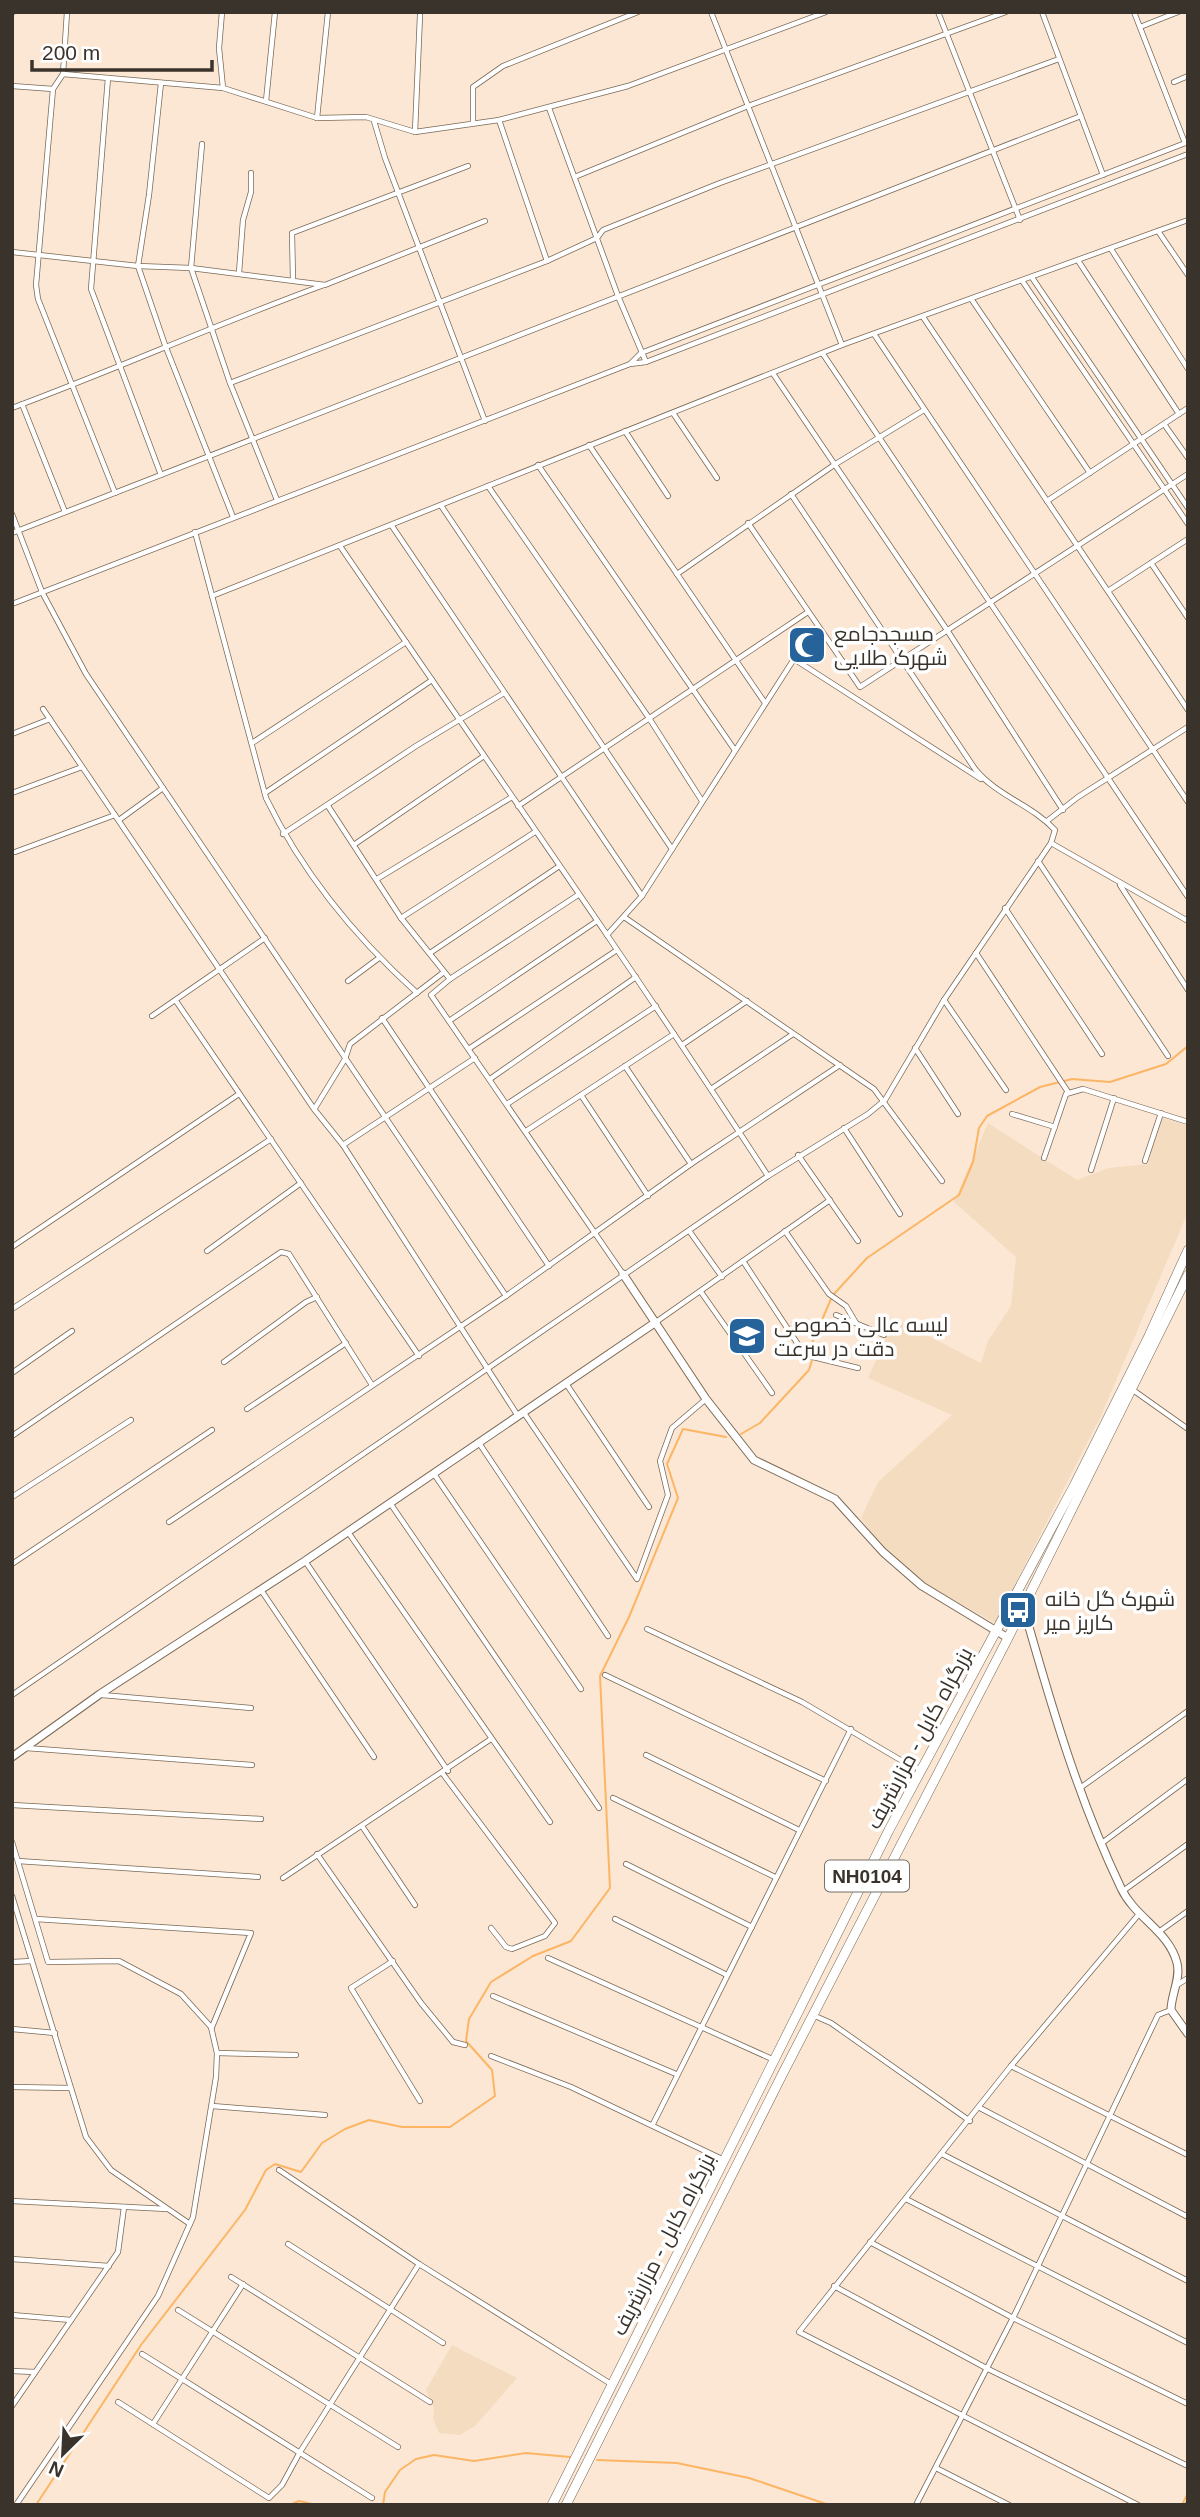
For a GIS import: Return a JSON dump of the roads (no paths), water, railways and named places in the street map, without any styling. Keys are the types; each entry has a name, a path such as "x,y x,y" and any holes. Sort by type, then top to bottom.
{"highway":[{"name":"بزرگراه کابل - مزارشریف","path":"1110,1426 1133,1390 1188,1251"},
{"name":"بزرگراه کابل - مزارشریف","path":"566,2505 783,2073 815,2016 1020,1616 1173,1294 1188,1276"},
{"name":"بزرگراه کابل - مزارشریف","path":"552,2505 725,2161 772,2059 921,1769 1008,1609 1079,1488"}],"street":[{"path":"67,12 63,74 53,89 38,254 38,299 115,493"},
{"path":"222,12 219,48 223,88"},
{"path":"267,101 275,12"},
{"path":"317,118 328,12"},
{"path":"473,122 472,87 488,75 503,66 638,12"},
{"path":"710,12 842,345"},
{"path":"63,74 223,88 317,118 366,117 415,132 499,120 628,86 725,47 825,12"},
{"path":"938,12 1020,220"},
{"path":"577,176 748,106 1006,12"},
{"path":"1041,12 1103,175"},
{"path":"630,364 641,353 1186,142 1134,12"},
{"path":"1140,27 1178,12"},
{"path":"415,132 420,15"},
{"path":"230,383 547,261 597,238 603,230 771,164 1059,60"},
{"path":"1174,82 1188,76"},
{"path":"107,78 91,260 93,302 161,475"},
{"path":"161,83 138,266 164,345 233,517"},
{"path":"12,86 53,89"},
{"path":"550,108 577,176 618,296 646,362"},
{"path":"12,533 1081,116"},
{"path":"374,120 485,421"},
{"path":"499,120 547,261"},
{"path":"202,144 191,268 230,383 277,500"},
{"path":"12,604 630,364 646,362 1188,154"},
{"path":"293,280 292,233 468,166"},
{"path":"239,273 243,220 251,192 251,173"},
{"path":"212,596 442,507 538,465 774,375 842,345 1033,279 1188,220"},
{"path":"12,408 120,368 164,345 485,221"},
{"path":"1158,231 1188,275"},
{"path":"1111,249 1188,369"},
{"path":"12,252 138,266 239,273 325,285"},
{"path":"1079,261 1179,414"},
{"path":"1033,279 1188,508"},
{"path":"1023,282 1188,524"},
{"path":"972,300 1090,473"},
{"path":"923,317 1188,710"},
{"path":"874,334 1188,802"},
{"path":"823,354 1188,897"},
{"path":"774,375 947,630 1063,810"},
{"path":"22,404 65,512"},
{"path":"1048,501 1188,408"},
{"path":"677,574 877,436 923,410"},
{"path":"673,413 718,478"},
{"path":"1164,424 1188,458"},
{"path":"625,431 668,496"},
{"path":"589,445 765,703"},
{"path":"538,465 734,749"},
{"path":"748,523 860,687 989,600 1188,474"},
{"path":"488,486 649,718 702,801"},
{"path":"791,494 985,782"},
{"path":"442,507 672,849"},
{"path":"12,514 41,592 86,674 506,1296"},
{"path":"392,526 642,896"},
{"path":"195,532 265,793 283,834 324,892 379,958 417,993"},
{"path":"1108,591 1188,539"},
{"path":"340,546 558,867 618,950 768,1176"},
{"path":"1151,563 1188,618"},
{"path":"518,807 808,612"},
{"path":"252,743 406,642"},
{"path":"12,1695 267,1523 487,1367 690,1232 768,1176 868,1115 885,1100 944,1000 1051,843 1055,830 1047,821 794,659 642,896 607,935"},
{"path":"265,793 432,680"},
{"path":"283,834 416,746 504,693"},
{"path":"43,709 314,1109 343,1145 487,1367 637,1579 668,1495 660,1461 672,1428 706,1399"},
{"path":"12,734 50,719"},
{"path":"1047,821 1108,777 1188,727"},
{"path":"355,844 484,756"},
{"path":"12,793 82,767"},
{"path":"15,852 117,817 163,788"},
{"path":"377,879 512,797"},
{"path":"328,806 401,918 450,979"},
{"path":"401,918 535,832"},
{"path":"1051,843 1188,921"},
{"path":"1038,861 1168,1056"},
{"path":"430,953 558,867"},
{"path":"1118,883 1188,990"},
{"path":"578,895 450,979 431,995 624,1274 706,1399 754,1460 835,1499 883,1552 922,1586 1008,1638"},
{"path":"1005,908 1102,1054"},
{"path":"624,917 839,1065 885,1100 942,1181"},
{"path":"449,1021 597,921"},
{"path":"152,1016 265,938"},
{"path":"470,1048 618,950"},
{"path":"976,953 1067,1090 1044,1158"},
{"path":"348,981 379,958"},
{"path":"314,1109 345,1059 350,1044 444,972"},
{"path":"490,1079 636,977"},
{"path":"944,1000 1006,1090"},
{"path":"176,1001 419,1356"},
{"path":"682,1045 747,1001"},
{"path":"508,1104 656,1006"},
{"path":"382,1018 549,1265"},
{"path":"526,1131 674,1034"},
{"path":"711,1089 793,1034"},
{"path":"915,1048 958,1114"},
{"path":"343,1145 475,1058"},
{"path":"169,1522 419,1356 691,1164 839,1065"},
{"path":"625,1066 691,1164"},
{"path":"1067,1090 1083,1089 1188,1122"},
{"path":"12,1247 239,1094"},
{"path":"581,1095 648,1196"},
{"path":"1091,1170 1114,1098"},
{"path":"1145,1161 1161,1113"},
{"path":"1012,1114 1055,1127"},
{"path":"844,1128 900,1214"},
{"path":"12,1309 271,1139"},
{"path":"799,1155 858,1241"},
{"path":"207,1251 301,1183"},
{"path":"12,1757 100,1695 567,1385 830,1200"},
{"path":"785,1231 830,1294 840,1300 856,1323"},
{"path":"690,1232 722,1278"},
{"path":"12,1436 281,1251 289,1254 372,1385"},
{"path":"743,1261 807,1356 817,1356 858,1368"},
{"path":"701,1292 772,1393"},
{"path":"224,1362 306,1302 317,1297"},
{"path":"836,1315 884,1335"},
{"path":"12,1373 72,1331"},
{"path":"247,1409 346,1343"},
{"path":"567,1385 649,1507"},
{"path":"1133,1390 1188,1429"},
{"path":"12,1497 131,1420"},
{"path":"12,1564 212,1430"},
{"path":"478,1442 608,1636"},
{"path":"434,1474 581,1689"},
{"path":"390,1503 599,1808"},
{"path":"348,1532 550,1822"},
{"path":"305,1561 445,1772 555,1923 545,1936 512,1949 506,1947 491,1928"},
{"path":"261,1590 374,1757"},
{"path":"1008,1609 1020,1616 1029,1627 1062,1744 1122,1891 1139,1914 1160,1931 1178,1966 1171,2010 1188,2034"},
{"path":"647,1629 802,1702 909,1765 921,1769"},
{"path":"605,1675 826,1781"},
{"path":"100,1695 251,1708"},
{"path":"1079,1789 1188,1711"},
{"path":"653,2124 851,1729"},
{"path":"283,1878 491,1739"},
{"path":"26,1748 252,1765"},
{"path":"646,1755 799,1830"},
{"path":"1102,1843 1188,1779"},
{"path":"613,1798 775,1877"},
{"path":"12,1805 261,1819"},
{"path":"362,1826 415,1905"},
{"path":"12,1842 48,1962 120,1961 181,1994 211,2027 217,2053 212,2106 190,2224 158,2296 16,2505"},
{"path":"1122,1891 1188,1844"},
{"path":"317,1854 421,2003 453,2042 465,2045"},
{"path":"18,1861 258,1877"},
{"path":"626,1864 752,1927"},
{"path":"12,1896 86,2137 111,2170 190,2224"},
{"path":"1160,1931 1188,1911"},
{"path":"1138,2505 799,2332 970,2121 1011,2066 1139,1914"},
{"path":"36,1919 251,1933 211,2027"},
{"path":"615,1919 727,1975"},
{"path":"548,1958 772,2059"},
{"path":"12,1962 33,1961"},
{"path":"393,1961 351,1988 420,2101"},
{"path":"1174,1988 1188,1978"},
{"path":"493,1996 676,2074"},
{"path":"916,2505 988,2369 1158,2015 1171,2010"},
{"path":"815,2016 831,2023 970,2121"},
{"path":"12,2029 55,2033"},
{"path":"217,2053 296,2055"},
{"path":"491,2056 653,2124 725,2161"},
{"path":"1011,2066 1188,2155"},
{"path":"12,2087 71,2088"},
{"path":"212,2106 325,2115"},
{"path":"980,2108 1188,2217"},
{"path":"942,2154 1188,2281"},
{"path":"279,2171 419,2264 611,2384"},
{"path":"905,2199 1188,2343"},
{"path":"12,2201 167,2209"},
{"path":"12,2406 109,2266 121,2243 124,2207"},
{"path":"870,2242 1013,2318 1188,2404"},
{"path":"288,2244 443,2343"},
{"path":"12,2259 109,2266"},
{"path":"118,2402 269,2498 282,2485 419,2264"},
{"path":"231,2277 429,2402"},
{"path":"153,2424 243,2284"},
{"path":"834,2286 988,2369 1188,2466"},
{"path":"178,2310 398,2447"},
{"path":"12,2315 71,2320"},
{"path":"142,2354 372,2498"},
{"path":"12,2371 36,2372"},
{"path":"936,2468 1009,2505"}],"waterway":[{"path":"834,1294 867,1258 959,1195 973,1162 979,1128 987,1116 1040,1087 1072,1079 1110,1082 1166,1064 1188,1046"},
{"path":"741,1434 760,1423 809,1370 812,1360 809,1350 831,1299"},
{"path":"36,2505 141,2345 245,2210 266,2170 275,2164 301,2172 322,2143 345,2129 369,2120 402,2127 450,2127 495,2096 492,2070 466,2041 469,2019 491,1982 533,1956 571,1941 610,1888 600,1676 629,1617 678,1498 667,1464 683,1429 726,1437"},
{"path":"383,2505 385,2492 400,2470 416,2459 434,2455 474,2461 526,2453 570,2457"},
{"path":"597,2460 677,2463 749,2478 829,2505"},
{"path":"1182,2505 1188,2493"},
{"path":"290,2505 299,2501 316,2505"}],"place":[{"name":"مسجدجامع شهرک طلایی","path":"807,645"},
{"name":"لیسه عالی خصوصی دقت در سرعت","path":"747,1336"},
{"name":"شهرک گل خانه کاریز میر","path":"1018,1610"}]}
